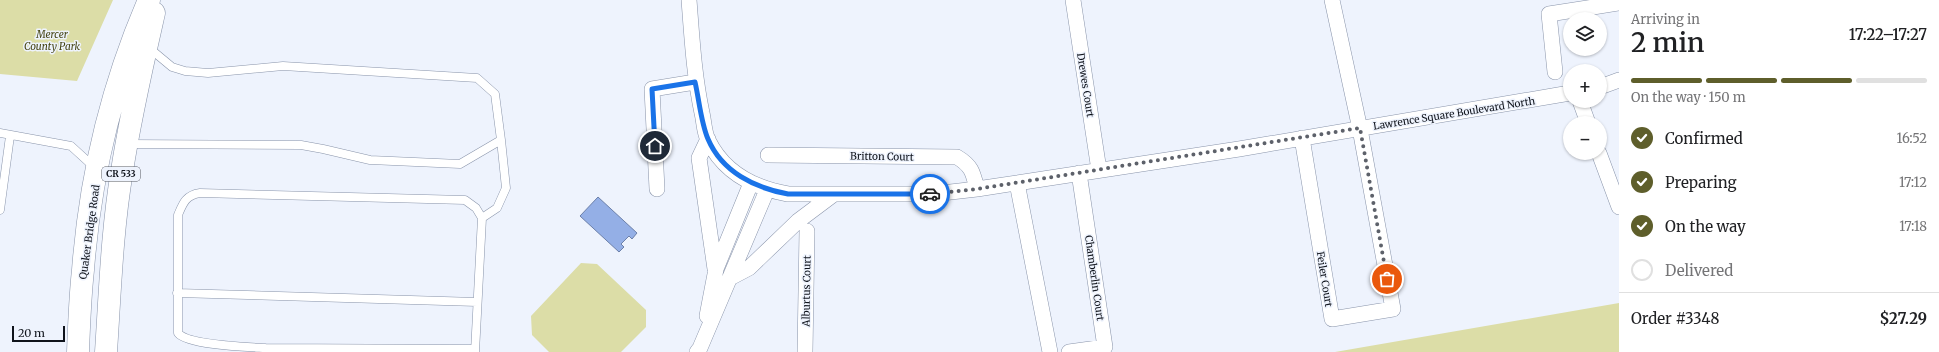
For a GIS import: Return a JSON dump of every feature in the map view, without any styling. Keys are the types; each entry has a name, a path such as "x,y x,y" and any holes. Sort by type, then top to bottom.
{"main road":[{"name":"Quaker Bridge Road","path":"78,352 83,269 89,218 97,170 113,100 134,34 149,0"},
{"name":"CR 533","path":"106,352 115,229 126,144 135,97 158,0"}],"street":[{"name":"Lawrence Square Boulevard North","path":"689,0 695,82 708,139 719,156 733,171 750,183 767,190 788,194 933,194 977,189 1302,138 1563,94"},
{"name":"Drewes Court","path":"1073,0 1099,170"},
{"path":"1332,0 1360,128"},
{"path":"1556,72 1549,14 1619,3"},
{"path":"1607,84 1619,80"},
{"path":"657,189 652,89 695,82"},
{"name":"Feiler Court","path":"1302,138 1332,319 1393,309 1360,128"},
{"path":"708,139 699,158 716,272"},
{"name":"Britton Court","path":"768,155 957,158 966,162 972,170 977,189"},
{"path":"1602,160 1619,207"},
{"name":"Chamberlin Court","path":"1069,352 1105,347 1080,173"},
{"path":"703,351 716,272 750,183"},
{"path":"1017,183 1050,352"},
{"path":"703,351 730,278 767,190"},
{"path":"730,278 749,268 798,220 834,194"},
{"name":"Alburtus Court","path":"805,352 807,231"}],"lane":[{"path":"147,46 172,67 185,71 208,73 283,66 477,78 495,94 506,188 497,208 482,218"},
{"path":"0,133 71,146 97,170"},
{"path":"0,210 10,136"},
{"path":"126,144 301,145 370,160 460,164 501,140"},
{"path":"193,194 465,200 476,208 482,218 475,350 268,350 198,342 180,336 177,328 178,215 185,200 193,194"},
{"path":"177,293 477,302"}],"green space":[{"name":"Mercer County Park","path":"0,0 113,0 77,81 0,74"},
{"path":"581,263 597,264 646,310 646,327 621,352 549,352 532,335 531,316"},
{"path":"1619,303 1619,352 1335,352"}],"water":[{"path":"598,197 637,233 632,239 629,236 621,244 624,247 619,252 580,216"}],"way so far":[{"path":"930,194 977,189 1239,149 1360,128 1387,279"}],"route":[{"path":"655,146 652,89 695,82 708,139 719,156 733,171 750,183 767,190 788,194 930,194"}]}
